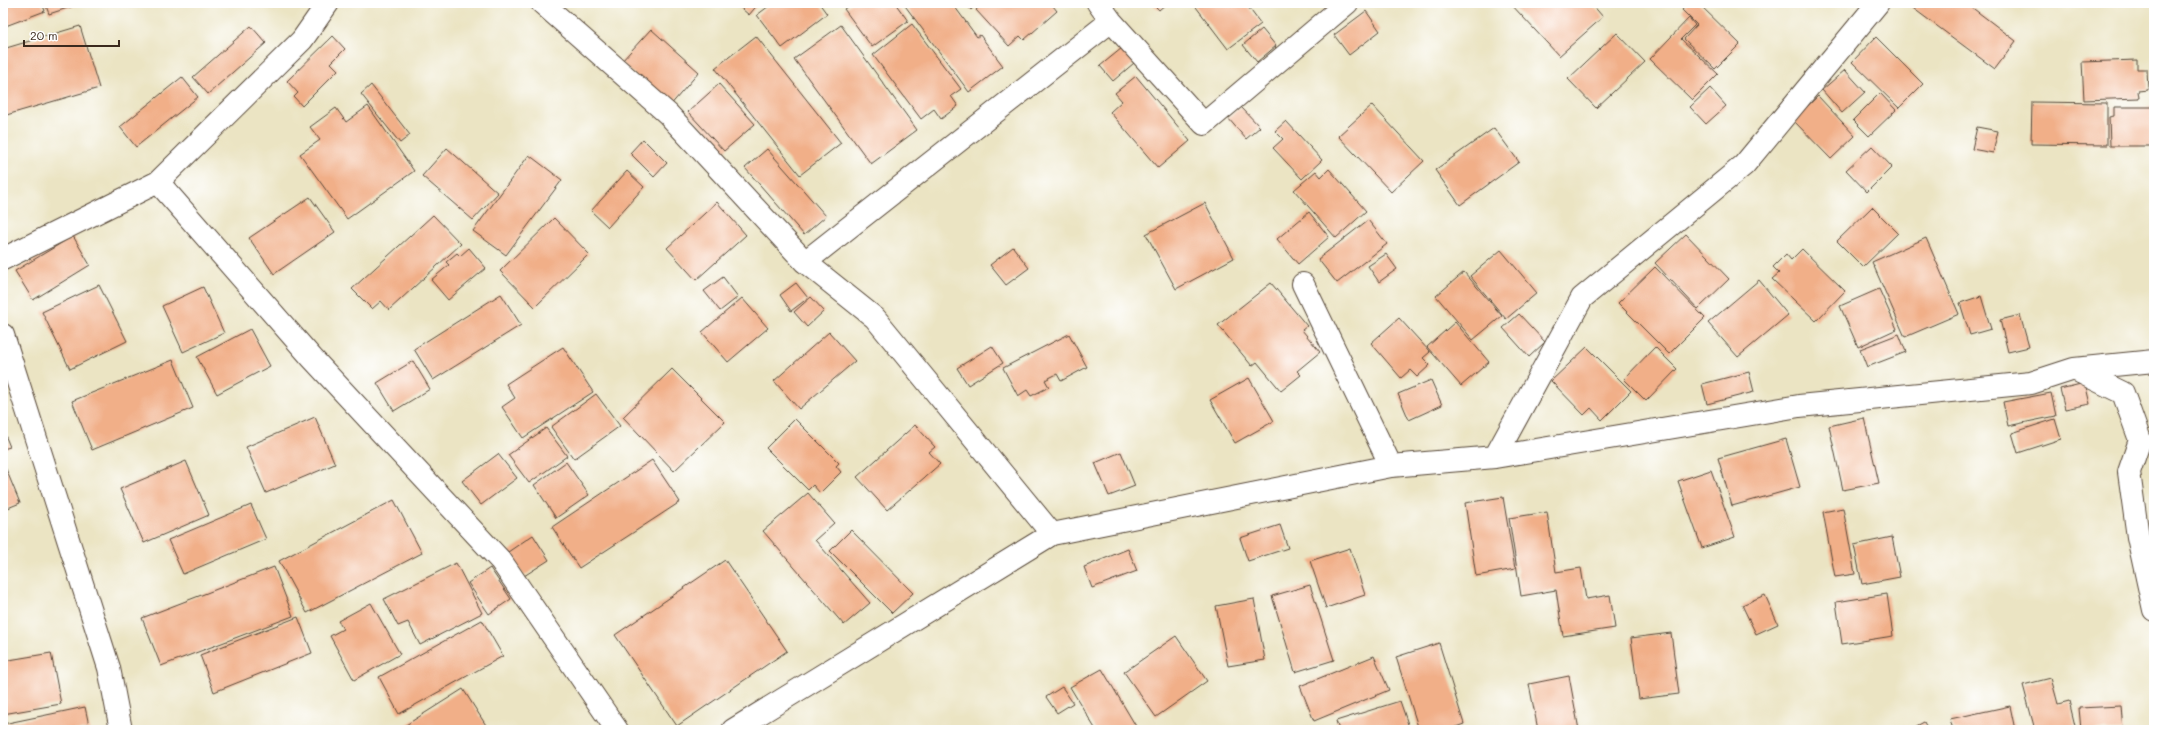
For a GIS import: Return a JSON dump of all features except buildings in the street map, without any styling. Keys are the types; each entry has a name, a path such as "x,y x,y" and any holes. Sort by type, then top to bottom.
{"street":[{"path":"3,259 158,182 302,40 328,3"},
{"path":"542,3 668,114 805,262 875,318 1052,534"},
{"path":"1098,3 1111,21 1204,124 1347,3"},
{"path":"1495,457 1582,298 1744,165 1878,3"},
{"path":"805,262 1111,21"},
{"path":"158,182 312,358 501,561 617,730"},
{"path":"1303,284 1391,466"},
{"path":"3,335 109,668 121,730"},
{"path":"733,730 1052,534 1391,466 1495,457 1798,406 2031,383 2074,369 2154,361"},
{"path":"2074,369 2122,393 2140,440 2129,472 2138,538 2154,610"}]}
